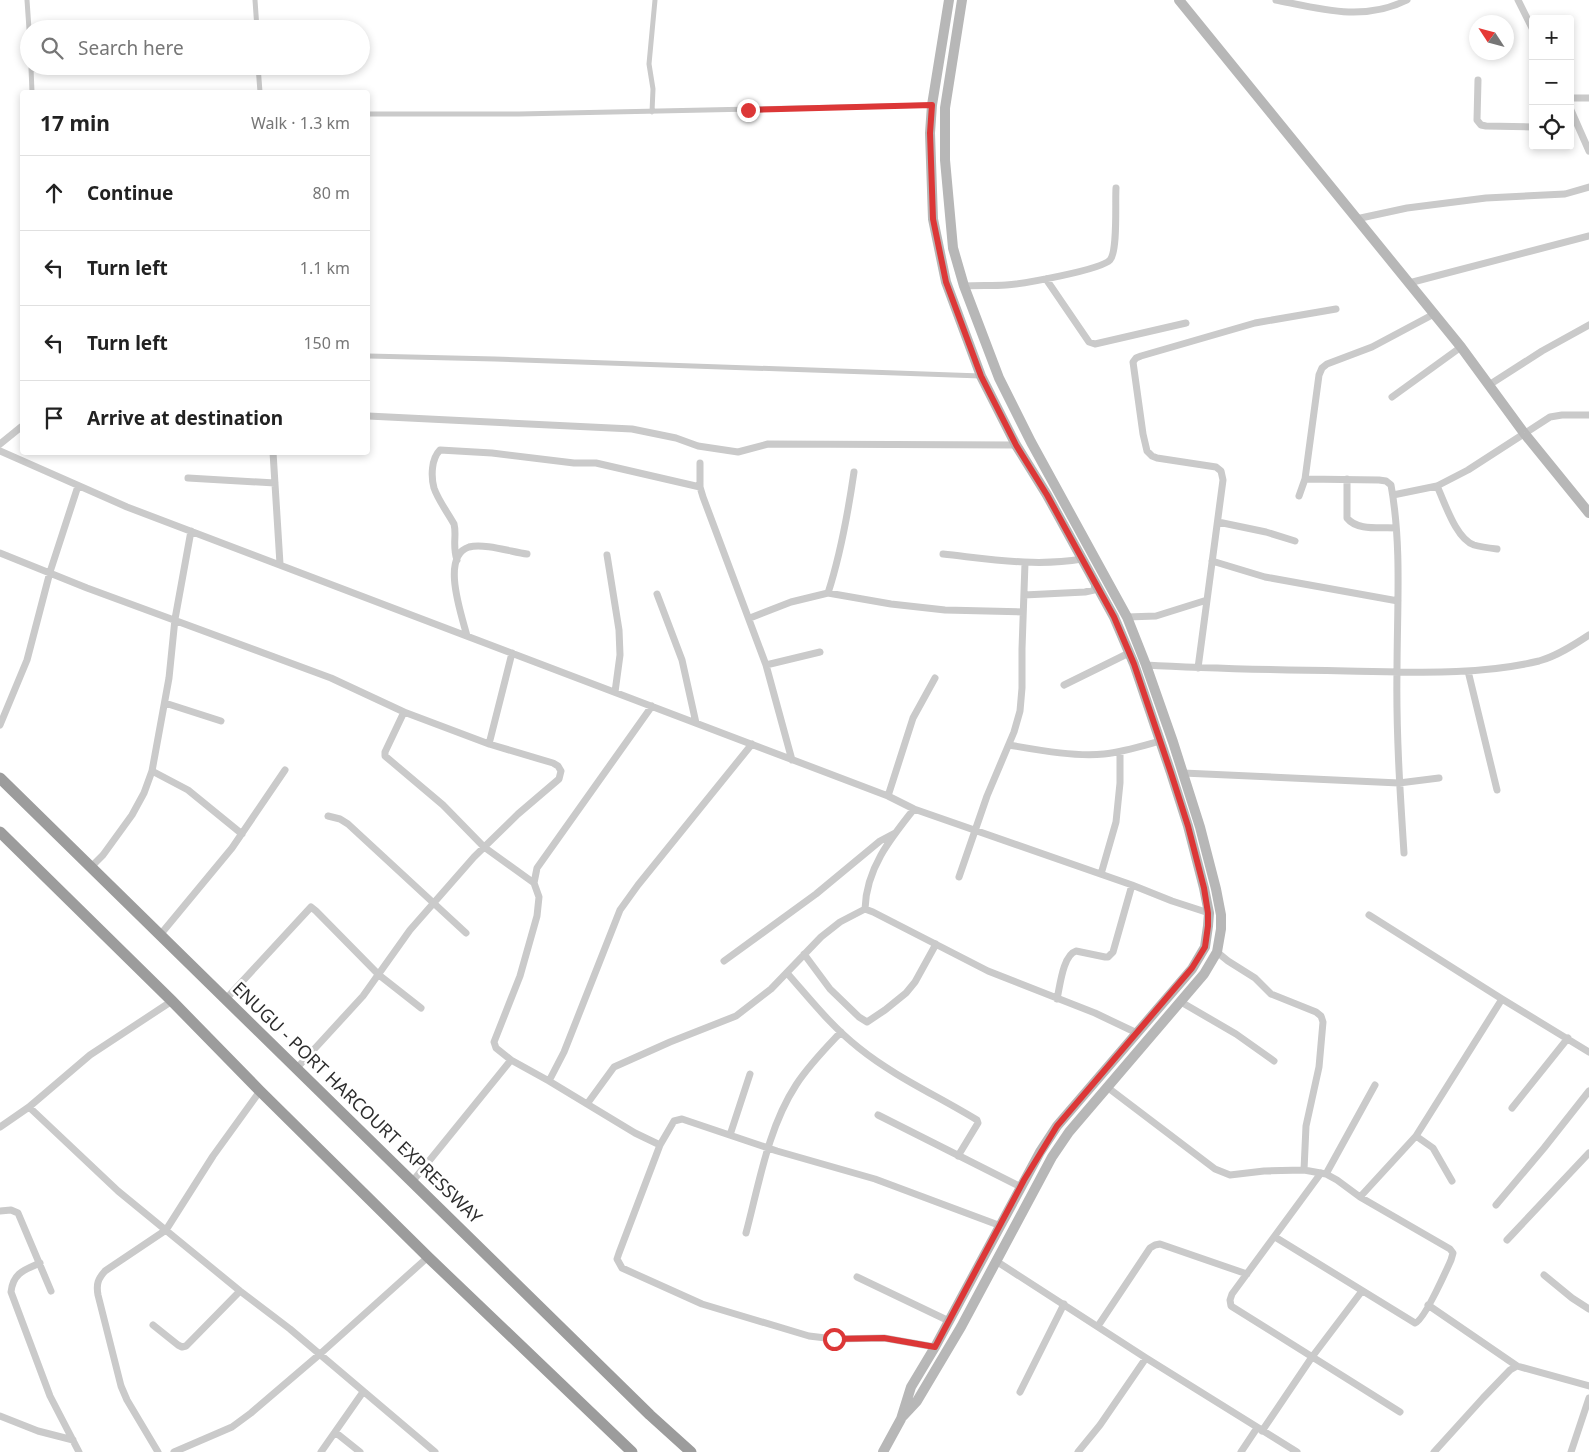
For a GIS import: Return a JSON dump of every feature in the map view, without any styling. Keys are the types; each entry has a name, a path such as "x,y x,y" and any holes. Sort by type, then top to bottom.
{"highway":[{"name":"ENUGU - PORT HARCOURT EXPRESSWAY","path":"0,778 650,1415 691,1452"},
{"path":"0,832 428,1257 627,1450"}],"main road":[{"path":"883,1452 901,1419 911,1387 935,1347 1040,1152 1057,1126 1192,968 1205,947 1208,913 1204,888 1188,826 1160,741 1114,617 1047,495 1016,445 981,376 946,282 933,219 930,133 932,105 949,0"},
{"path":"901,1419 925,1389 1052,1157 1069,1132 1204,974 1217,952 1221,929 1218,897 1200,827 1184,773 1146,665 1127,617 1035,449 999,378 964,286 953,248 945,143 945,108 962,0"},
{"path":"1179,0 1461,347 1524,433 1589,513"}],"street":[{"path":"27,0 28,20"},
{"path":"256,0 257,20"},
{"path":"652,112 654,89 649,64 656,0"},
{"path":"1276,0 1337,13 1377,10 1407,0"},
{"path":"1518,0 1529,22"},
{"path":"31,75 32,90"},
{"path":"259,75 260,90"},
{"path":"1478,80 1477,120 1481,125 1529,127"},
{"path":"1574,98 1589,98"},
{"path":"370,114 652,112 932,105"},
{"path":"1574,116 1589,151"},
{"path":"1574,127 1579,127"},
{"path":"1356,220 1407,208 1486,198 1565,194 1589,187"},
{"path":"964,286 1008,285 1046,279 1101,266 1110,260 1115,250 1116,188"},
{"path":"1408,283 1589,236"},
{"path":"1046,279 1089,342 1096,344 1186,323"},
{"path":"1198,668 1223,480 1221,470 1216,467 1157,458 1147,451 1133,362 1141,356 1256,323 1336,309"},
{"path":"1299,496 1305,479 1319,375 1322,368 1327,364 1372,347 1434,314"},
{"path":"1489,386 1542,351 1589,325"},
{"path":"1392,397 1461,347"},
{"path":"370,356 981,376"},
{"path":"1393,495 1437,486 1468,470 1550,417 1589,415"},
{"path":"370,416 632,429 676,438 698,446 738,452 768,444 1016,445"},
{"path":"0,444 20,428"},
{"path":"457,560 454,550 454,524 434,489 433,461 440,450 492,453 596,464 700,487"},
{"path":"0,451 127,507 888,796 914,809 1208,913"},
{"path":"273,455 280,564"},
{"path":"700,463 700,487 766,665 792,760"},
{"path":"828,593 847,522 854,472"},
{"path":"188,478 275,483"},
{"path":"1305,479 1386,481 1391,485 1398,553 1397,672 1399,783 1404,852"},
{"path":"1347,479 1347,518 1351,523 1357,526 1396,528"},
{"path":"0,725 27,660 50,572 78,486"},
{"path":"1437,486 1464,540 1473,545 1497,549"},
{"path":"1218,522 1266,532 1295,541"},
{"path":"91,867 132,816 152,771 170,678 175,619 191,531"},
{"path":"467,636 454,583 453,570 462,552 469,547 485,547 527,554"},
{"path":"0,553 88,588 331,678 404,712 489,744 553,763 561,771 559,779 518,814 484,847 433,904 410,930 362,996 296,1068"},
{"path":"943,554 1025,563 1063,562 1082,559"},
{"path":"607,555 619,630 620,655 615,692"},
{"path":"1212,561 1265,577 1398,602"},
{"path":"959,877 987,796 1014,732 1021,704 1025,563"},
{"path":"1024,595 1086,592 1094,590 1095,583"},
{"path":"750,618 790,602 828,593 891,604 945,610 1023,612"},
{"path":"657,594 682,660 696,723"},
{"path":"1127,617 1156,616 1207,600"},
{"path":"1146,665 1198,668 1397,672 1468,671 1508,667 1541,660 1575,645 1589,635"},
{"path":"766,665 820,652"},
{"path":"489,744 512,653"},
{"path":"1064,685 1129,654"},
{"path":"1468,671 1497,790"},
{"path":"888,796 914,718 935,678"},
{"path":"165,703 221,721"},
{"path":"652,706 537,868 534,883 539,897 537,916 520,976 494,1042 496,1048 511,1060 635,1133 660,1145"},
{"path":"404,712 385,752 385,756 444,805 484,847 534,883"},
{"path":"1009,745 1054,752 1102,754 1120,752 1160,741"},
{"path":"549,1081 564,1052 620,910 752,744"},
{"path":"1101,874 1116,822 1120,783 1120,752"},
{"path":"160,935 242,834 285,770"},
{"path":"152,771 188,790 242,834"},
{"path":"1184,773 1399,783 1439,778"},
{"path":"865,909 867,888 876,864 895,833 914,809"},
{"path":"328,816 340,819 348,824 433,904 466,932"},
{"path":"724,961 816,894 880,841 895,833"},
{"path":"1057,999 1066,962 1072,952 1076,951 1108,957 1113,952 1132,885"},
{"path":"226,999 311,907 378,975 421,1008"},
{"path":"587,1104 614,1067 736,1016 760,999 821,937 840,922 865,909 988,971 1095,1013 1137,1033"},
{"path":"1369,915 1589,1052"},
{"path":"804,954 830,989 866,1022 906,994 915,982 936,944"},
{"path":"1217,952 1255,978 1271,994 1316,1012 1321,1016 1323,1022 1318,1067 1306,1126 1304,1170"},
{"path":"787,973 830,1023 860,1048 891,1071 977,1120 978,1123 958,1156"},
{"path":"1360,1197 1416,1136 1502,999"},
{"path":"0,1127 29,1107 90,1055 172,1001"},
{"path":"1181,1002 1236,1034 1274,1061"},
{"path":"746,1233 768,1148 785,1104 811,1064 841,1032"},
{"path":"1512,1108 1568,1038"},
{"path":"412,1182 511,1060"},
{"path":"730,1135 750,1074"},
{"path":"1375,1085 1323,1174 1232,1294 1230,1300 1231,1306 1400,1412"},
{"path":"1107,1087 1214,1168 1230,1175 1264,1171 1304,1170 1323,1174 1337,1180 1360,1197 1450,1248 1452,1260 1420,1320 1415,1323 1275,1236"},
{"path":"158,1452 127,1400 121,1386 96,1284 99,1277 105,1271 166,1230 213,1156 260,1091"},
{"path":"1496,1205 1589,1091"},
{"path":"29,1107 118,1191 320,1354 435,1452"},
{"path":"878,1115 1021,1187"},
{"path":"935,1347 884,1338 834,1339 809,1336 702,1304 622,1268 617,1259 660,1145 674,1121 682,1119 768,1148 875,1179 1001,1226"},
{"path":"1416,1136 1433,1148 1452,1181"},
{"path":"1507,1240 1589,1153"},
{"path":"0,1211 11,1210 18,1213 51,1290"},
{"path":"1098,1326 1150,1248 1155,1245 1160,1244 1247,1274"},
{"path":"174,1452 232,1427 252,1413 428,1257"},
{"path":"996,1261 1146,1358 1297,1452"},
{"path":"40,1263 16,1276 12,1283 11,1292 50,1396 79,1452"},
{"path":"1544,1275 1589,1309"},
{"path":"857,1277 949,1321"},
{"path":"153,1324 178,1346 186,1346 240,1291"},
{"path":"1241,1452 1362,1291"},
{"path":"1020,1392 1064,1304"},
{"path":"1428,1305 1517,1366 1589,1386"},
{"path":"1078,1452 1100,1425 1146,1358"},
{"path":"1434,1452 1510,1370 1517,1366"},
{"path":"321,1452 363,1392"},
{"path":"1571,1452 1589,1398"},
{"path":"0,1416 38,1431 73,1440"},
{"path":"335,1432 360,1452"}],"route":[{"path":"748,110 932,105 930,133 933,219 946,282 981,376 1016,445 1047,495 1114,617 1134,664 1188,826 1204,888 1208,913 1205,947 1192,968 1057,1126 1024,1180 935,1347 884,1338 834,1339"}]}
